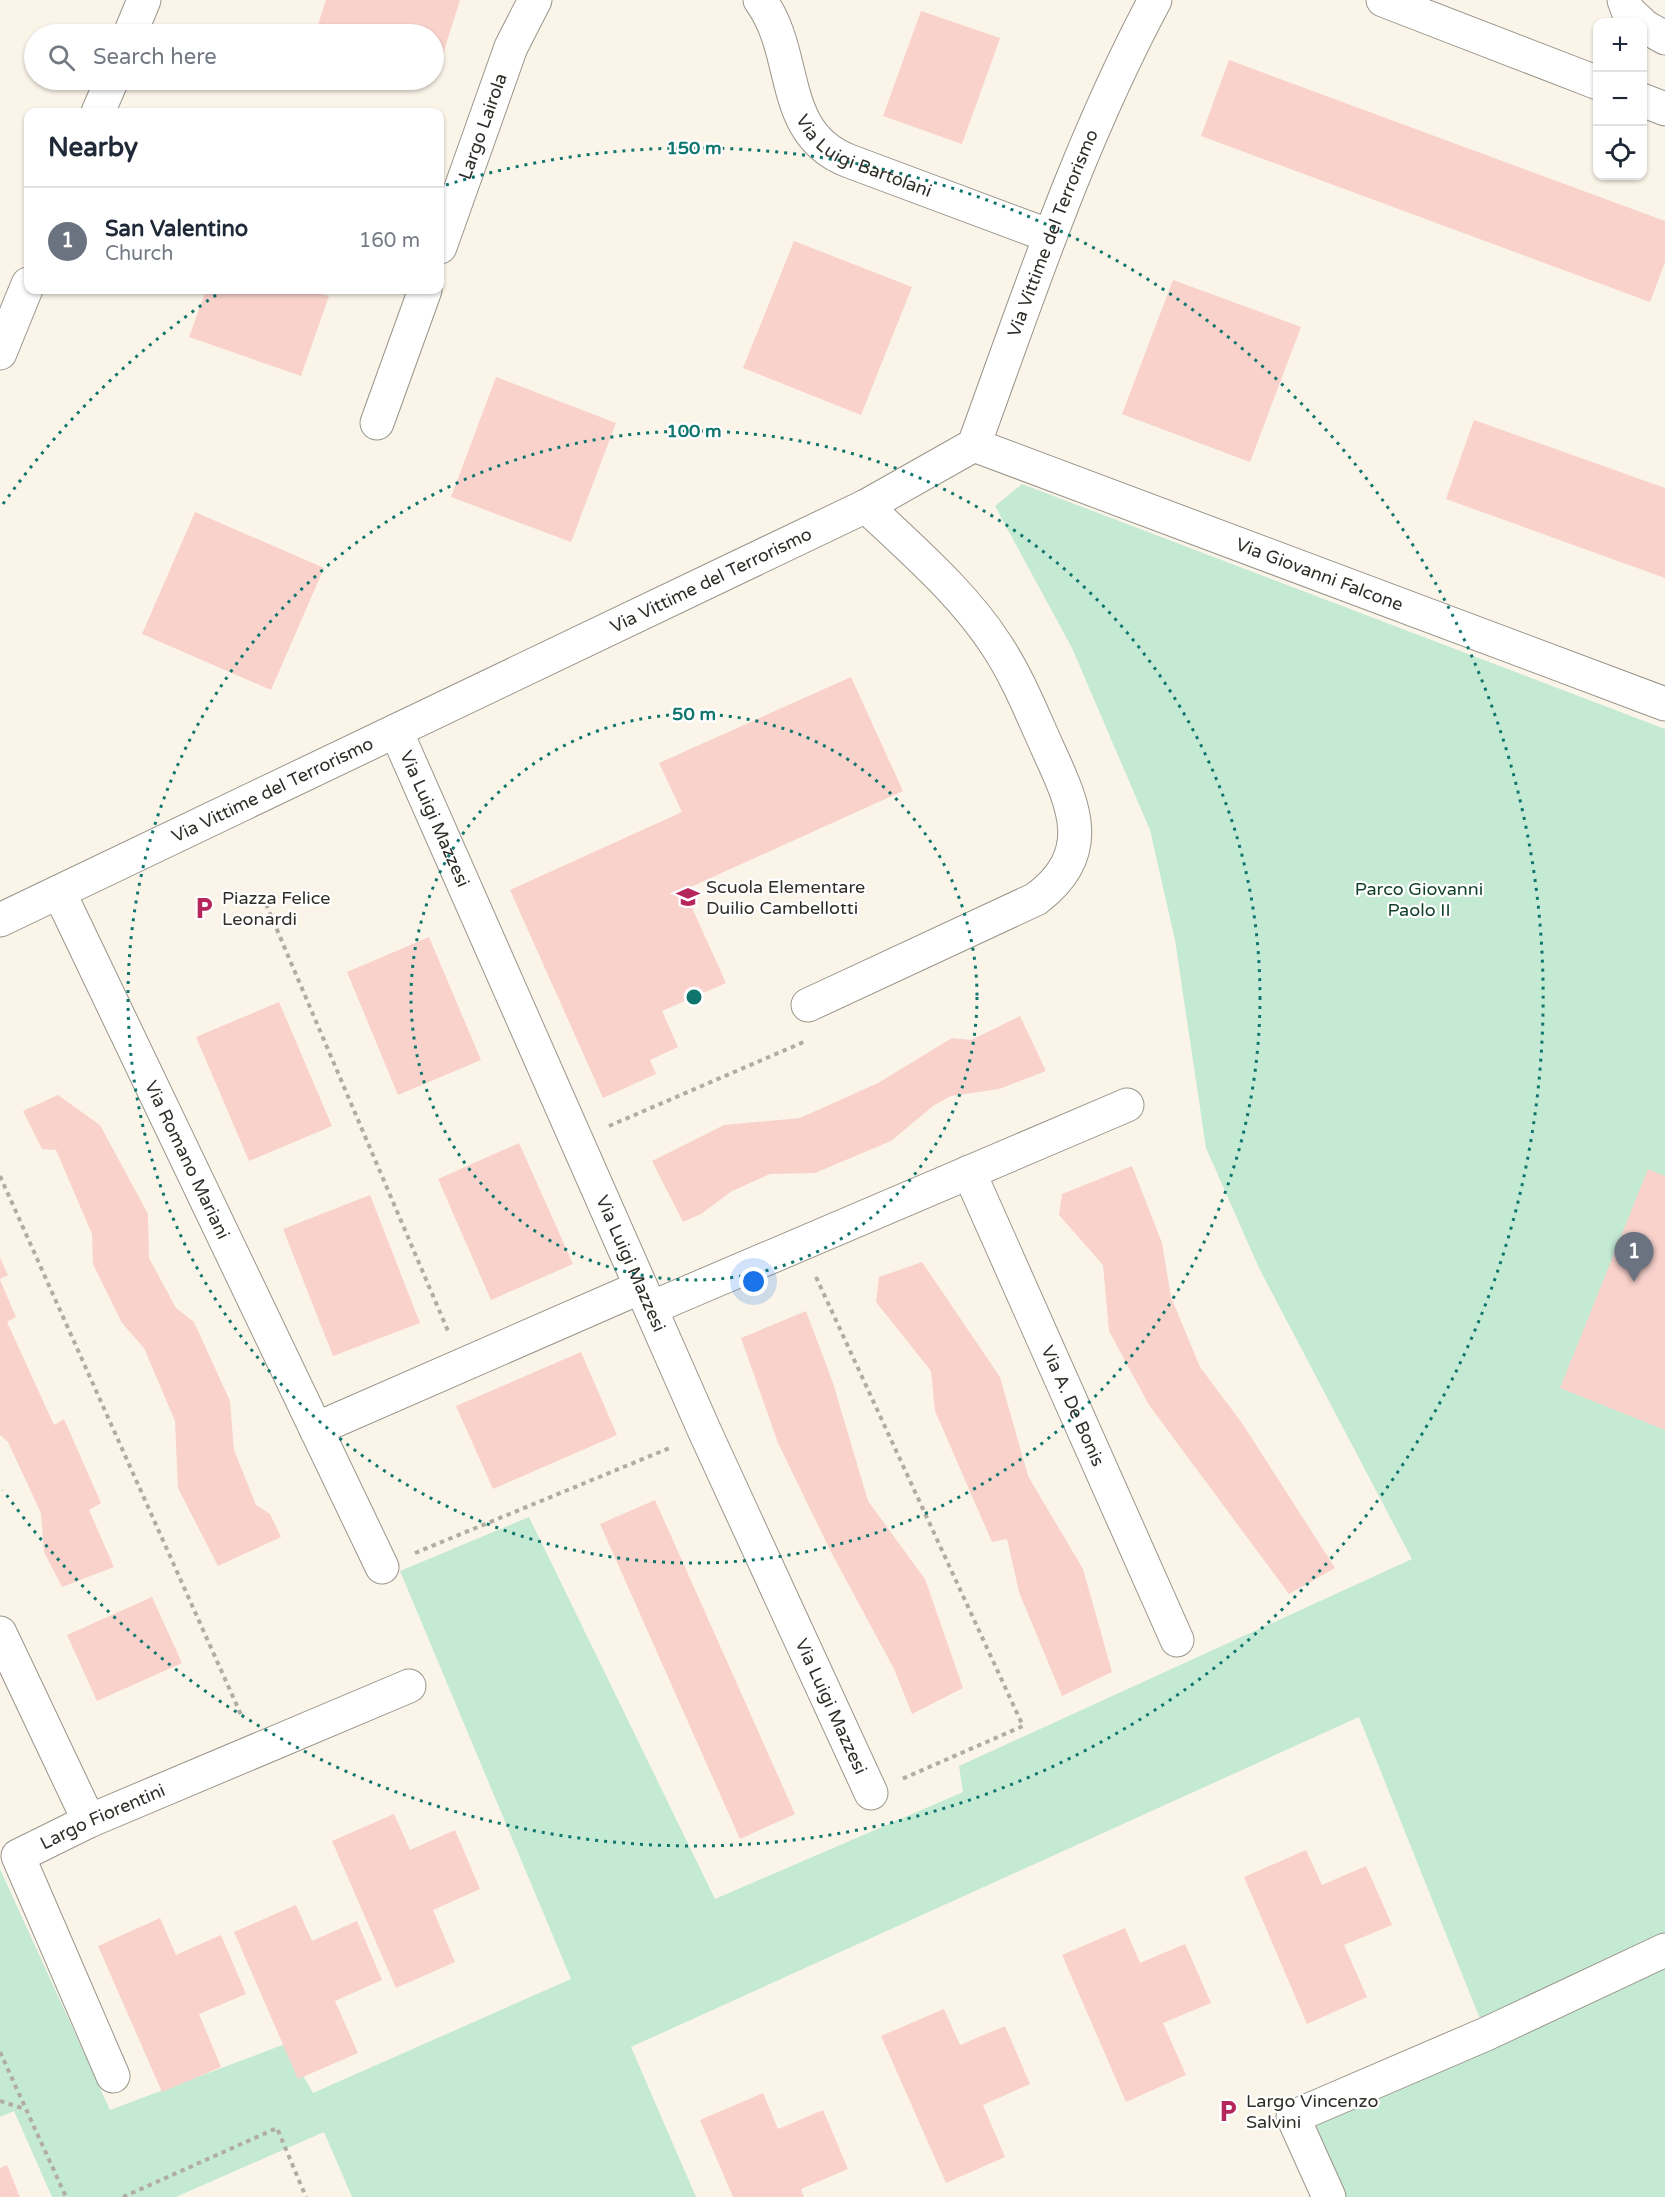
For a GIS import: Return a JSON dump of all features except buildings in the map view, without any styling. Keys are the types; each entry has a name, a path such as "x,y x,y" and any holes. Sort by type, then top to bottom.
{"street":[{"path":"134,24 144,0"},
{"name":"Via Luigi Bartolani","path":"760,0 776,27 799,115 814,140 835,156 1050,236"},
{"path":"1128,0 1129,50"},
{"name":"Via Vittime del Terrorismo","path":"59,892 866,506 974,445 1068,185 1129,50 1155,0"},
{"path":"1383,0 1593,81"},
{"path":"1624,0 1628,11 1635,18"},
{"name":"Largo Lairola","path":"444,236 510,47 532,5"},
{"path":"1647,28 1665,38"},
{"path":"100,108 108,90"},
{"path":"1647,102 1665,109"},
{"path":"0,353 24,294"},
{"path":"378,423 424,294"},
{"name":"Via Giovanni Falcone","path":"974,445 1665,704"},
{"path":"808,1005 1036,899 1051,888 1064,871 1072,855 1075,837 1075,817 1068,792 1023,694 998,647 950,587 866,506"},
{"name":"Via Luigi Mazzesi","path":"396,731 705,1432 871,1793"},
{"path":"0,920 59,892"},
{"name":"Via Romano Mariani","path":"59,892 382,1567"},
{"path":"316,1429 462,1366 801,1244 1127,1105"},
{"name":"Via A. De Bonis","path":"969,1172 1177,1640"},
{"path":"0,1633 89,1821"},
{"name":"Largo Fiorentini","path":"113,2076 18,1856 89,1821 409,1686"},
{"path":"1329,2197 1293,2117 1486,2034 1665,1950"}],"path":[{"path":"266,904 462,1366"},
{"path":"577,1140 821,1035 808,1005"},
{"path":"0,1176 257,1750"},
{"path":"801,1244 1023,1726 871,1793"},
{"path":"382,1567 705,1432"},
{"path":"0,2052 66,2197"},
{"path":"0,2101 26,2109"},
{"path":"123,2197 277,2128 306,2197"}],"green space":[{"name":"Parco Giovanni Paolo II","path":"1022,484 1665,729 1665,2197 1329,2197 1293,2117 1486,2034 1359,1717 631,2047 696,2197 352,2197 324,2132 176,2197 52,2197 14,2111 0,2117 0,1869 110,2110 285,2044 313,2093 571,1979 400,1571 529,1517 715,1899 963,1792 959,1766 1412,1559 1259,1268 1206,1148 1175,940 1150,830 1072,648 995,506"}],"place":[{"name":"Scuola Elementare Duilio Cambellotti","path":"688,897"},
{"name":"Piazza Felice Leonardi","path":"204,908"},
{"name":"San Valentino","path":"1634,1282"},
{"name":"Largo Vincenzo Salvini","path":"1228,2111"}]}
